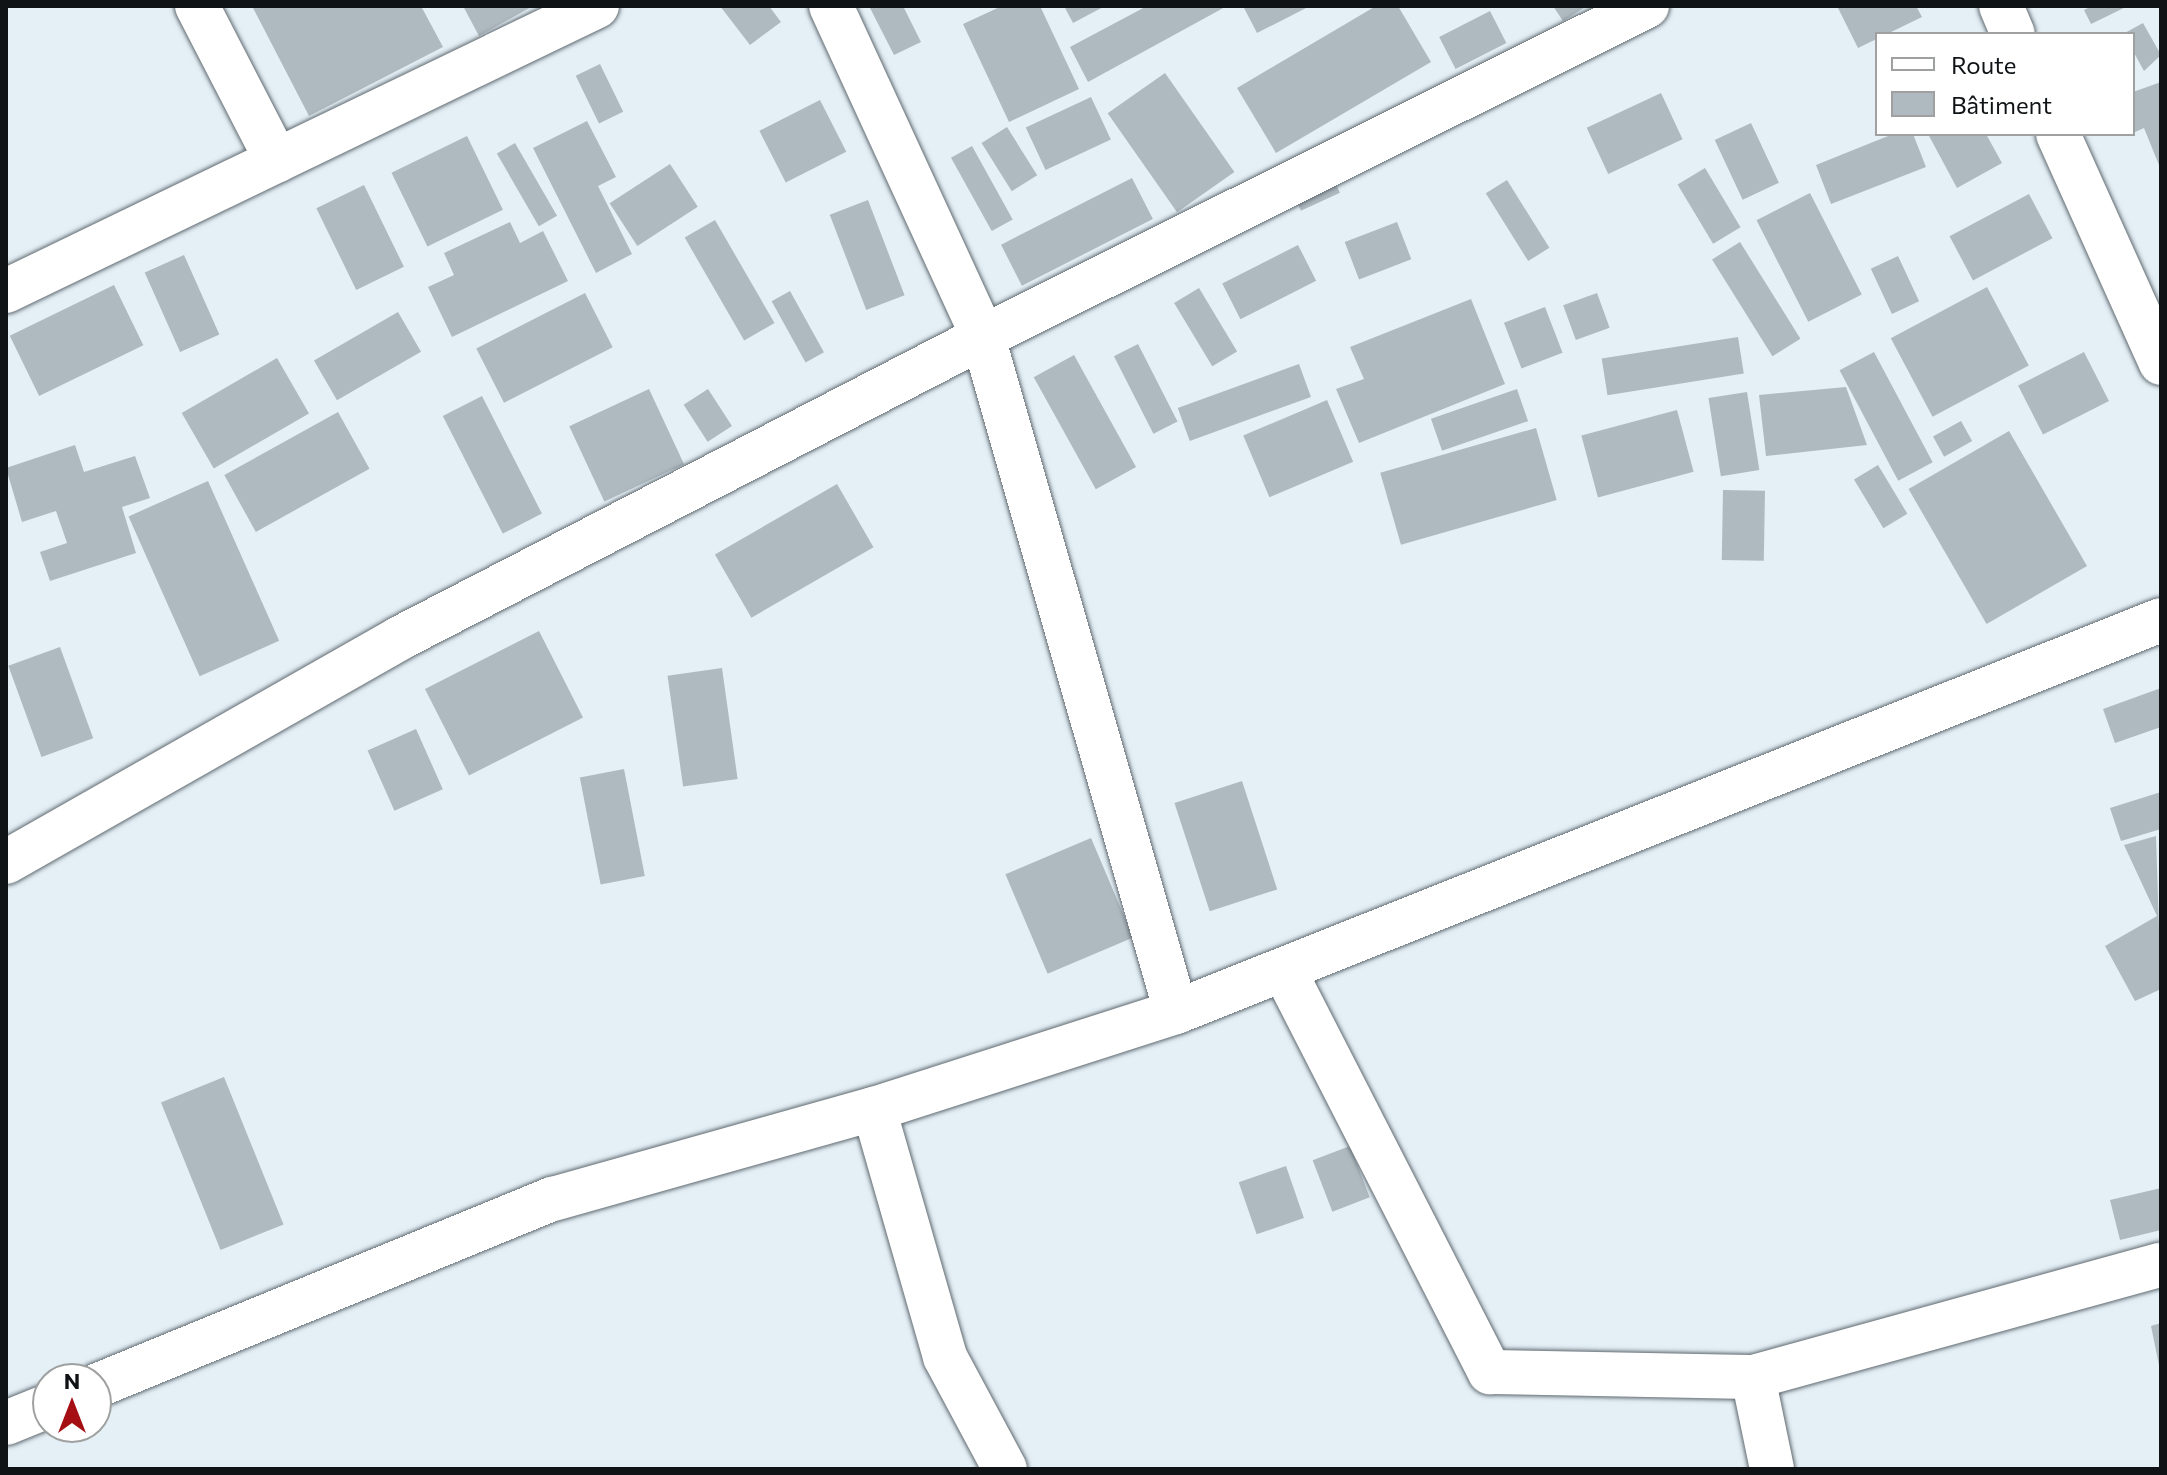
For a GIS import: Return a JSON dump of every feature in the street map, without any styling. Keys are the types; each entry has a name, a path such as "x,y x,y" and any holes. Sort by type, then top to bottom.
{"street":[{"path":"197,6 277,161"},
{"path":"6,291 597,6"},
{"path":"831,6 983,337 1176,1012"},
{"path":"6,862 400,638 983,337 1647,6"},
{"path":"2001,6 2012,32"},
{"path":"2059,136 2161,363"},
{"path":"112,1379 553,1199 874,1109 1176,1012 2161,620"},
{"path":"1284,970 1490,1372 1753,1377 2161,1265"},
{"path":"874,1109 945,1357 1005,1469"},
{"path":"1753,1377 1772,1469"},
{"path":"6,1423 32,1412"}],"building":[{"path":"252,6 421,6 443,47 309,116"},
{"path":"463,6 533,6 479,36"},
{"path":"720,6 769,6 781,22 750,45"},
{"path":"869,6 903,6 921,42 894,55"},
{"path":"1002,6 1040,6 1079,89 1009,122 963,24"},
{"path":"1064,6 1105,6 1073,23"},
{"path":"1147,6 1227,6 1088,82 1070,47"},
{"path":"1243,6 1310,6 1257,33"},
{"path":"1376,6 1398,6 1431,62 1276,153 1237,88"},
{"path":"1553,6 1587,6 1563,21"},
{"path":"1837,6 1916,6 1922,17 1891,32 1875,32 1875,40 1858,48"},
{"path":"2092,6 2128,6 2091,24 2084,10"},
{"path":"1490,11 1506,43 1456,69 1439,37"},
{"path":"2143,23 2161,55 2144,71 2135,55 2135,32 2127,32"},
{"path":"600,64 623,112 599,123 576,76"},
{"path":"1165,73 1234,172 1177,212 1108,113"},
{"path":"2161,82 2161,170 2144,128 2135,132 2135,91"},
{"path":"1661,93 1683,139 1608,174 1587,128"},
{"path":"1091,97 1111,140 1046,170 1026,127"},
{"path":"820,100 846,152 786,183 759,131"},
{"path":"587,121 616,177 598,186 632,254 596,273 533,148"},
{"path":"1751,123 1779,183 1743,200 1715,140"},
{"path":"1007,127 1037,175 1012,191 982,143"},
{"path":"467,136 503,210 427,247 392,173"},
{"path":"1888,136 1914,136 1926,167 1831,204 1816,165"},
{"path":"1929,136 1987,136 2002,163 1957,188"},
{"path":"515,143 557,216 539,226 497,154"},
{"path":"972,146 1013,219 992,231 951,158"},
{"path":"670,164 698,207 637,246 610,203"},
{"path":"1705,168 1741,227 1713,244 1678,184"},
{"path":"1132,178 1153,219 1022,286 1001,245"},
{"path":"1334,180 1340,193 1301,211 1295,198"},
{"path":"1507,180 1549,248 1528,261 1486,193"},
{"path":"364,185 404,267 356,290 316,208"},
{"path":"1810,193 1862,295 1808,322 1757,220"},
{"path":"2029,194 2052,238 1973,280 1950,236"},
{"path":"868,200 905,295 866,310 830,215"},
{"path":"715,220 774,323 744,341 685,238"},
{"path":"510,222 520,243 543,231 568,281 452,337 428,287 454,275 444,253"},
{"path":"1397,222 1411,259 1359,279 1345,242"},
{"path":"1740,242 1800,339 1772,356 1712,259"},
{"path":"1298,245 1316,281 1240,319 1222,284"},
{"path":"184,255 219,334 180,352 145,272"},
{"path":"1898,256 1919,301 1892,314 1871,269"},
{"path":"114,285 143,345 39,396 10,336"},
{"path":"1987,287 2029,366 1933,417 1891,338"},
{"path":"1199,288 1237,351 1212,366 1174,303"},
{"path":"790,291 824,352 806,362 772,301"},
{"path":"585,293 613,347 504,403 476,348"},
{"path":"1597,293 1610,328 1576,340 1563,305"},
{"path":"1471,299 1505,384 1359,443 1336,389 1364,379 1350,347"},
{"path":"1545,307 1563,353 1521,369 1504,323"},
{"path":"398,312 421,352 337,400 314,360"},
{"path":"1738,337 1744,374 1607,395 1602,359"},
{"path":"1138,344 1177,422 1153,434 1114,356"},
{"path":"1874,352 1933,462 1898,481 1840,370"},
{"path":"2084,352 2109,401 2043,435 2018,386"},
{"path":"1074,355 1136,467 1096,489 1034,377"},
{"path":"277,358 309,413 214,468 182,413"},
{"path":"1299,364 1311,397 1190,441 1178,408"},
{"path":"1846,387 1867,445 1766,456 1759,395"},
{"path":"649,389 684,464 604,501 569,426"},
{"path":"708,389 732,426 708,442 684,405"},
{"path":"1517,389 1528,421 1442,451 1431,419"},
{"path":"1747,392 1759,470 1721,476 1708,398"},
{"path":"482,396 542,514 503,534 443,416"},
{"path":"1327,400 1353,462 1269,497 1243,436"},
{"path":"1677,410 1694,472 1598,497 1581,436"},
{"path":"338,412 370,469 256,532 224,475"},
{"path":"1961,421 1972,441 1944,457 1933,437"},
{"path":"1536,428 1557,500 1401,545 1380,473"},
{"path":"2009,431 2087,566 1987,624 1909,489"},
{"path":"75,445 84,472 135,456 150,498 122,507 136,553 50,581 40,552 67,543 56,511 22,522 6,468"},
{"path":"1878,465 1907,514 1883,528 1854,479"},
{"path":"208,481 279,641 200,676 129,516"},
{"path":"837,484 874,547 751,618 715,554"},
{"path":"1723,490 1765,491 1764,561 1722,560"},
{"path":"539,631 583,717 469,776 425,689"},
{"path":"60,647 93,738 41,757 8,666"},
{"path":"722,668 738,779 683,787 668,676"},
{"path":"2161,688 2161,727 2115,743 2103,709"},
{"path":"416,729 443,789 394,811 368,751"},
{"path":"624,769 645,876 601,885 580,778"},
{"path":"1242,781 1277,889 1210,911 1174,803"},
{"path":"2161,792 2161,829 2121,841 2110,808"},
{"path":"2156,836 2161,989 2135,1001 2105,946 2157,916 2124,845"},
{"path":"1091,838 1133,937 1048,974 1005,874"},
{"path":"224,1077 284,1224 221,1250 161,1102"},
{"path":"1350,1146 1370,1197 1332,1212 1313,1160"},
{"path":"1286,1166 1304,1218 1257,1234 1239,1182"},
{"path":"2161,1188 2161,1230 2120,1240 2110,1200"},
{"path":"2161,1323 2161,1370 2160,1370 2151,1326"}]}
